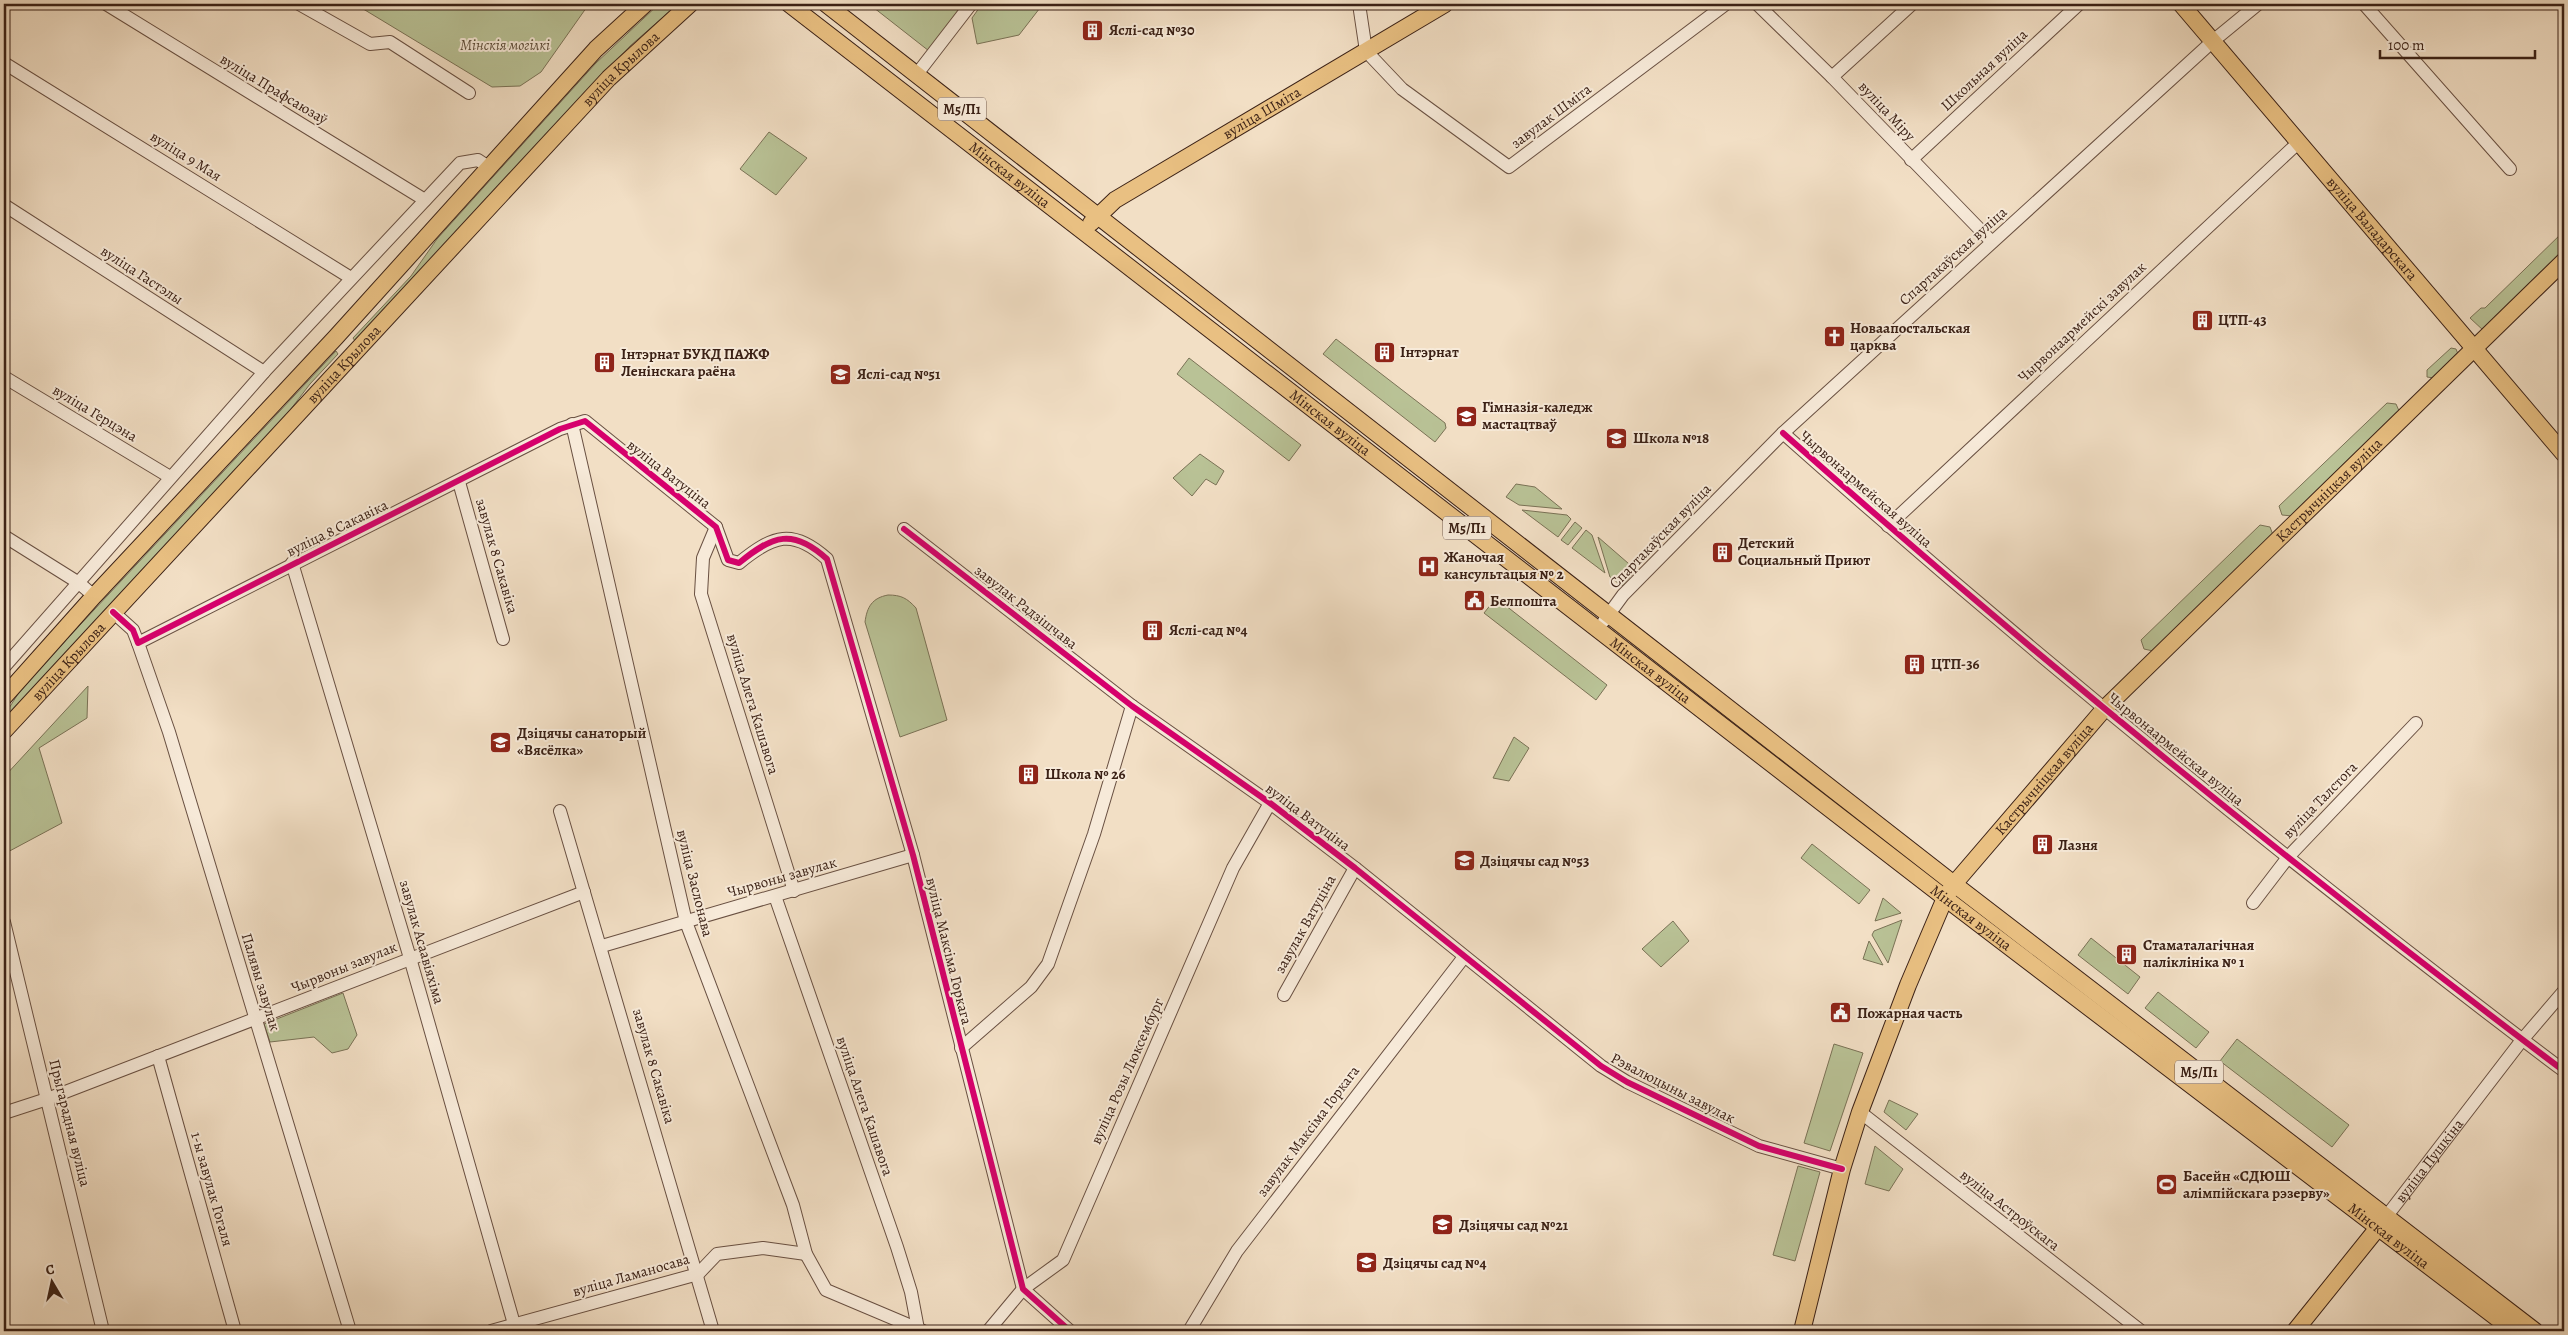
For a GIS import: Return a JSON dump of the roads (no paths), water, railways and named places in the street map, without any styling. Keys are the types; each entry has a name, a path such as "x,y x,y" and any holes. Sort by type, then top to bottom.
{"main road":[{"name":"вуліца Крылова","path":"4,697 94,596 336,337 596,49 644,4"},
{"name":"вуліца Крылова","path":"4,731 609,78 690,4"},
{"name":"Мінская вуліца","path":"789,4 1085,230 1945,898 2382,1223 2535,1331"},
{"name":"Мінская вуліца","path":"826,4 1610,613 2382,1223 2514,1331"},
{"name":"вуліца Шміта","path":"1085,230 1098,214 1114,200 1445,4"},
{"name":"вуліца Валадарскага","path":"2180,4 2564,454"},
{"name":"Кастрычніцкая вуліца","path":"1802,1331 1842,1169 1860,1112 1902,1001 1945,898 1954,884 2105,708 2564,261"},
{"path":"336,337 354,353"},
{"name":"вуліца Пушкіна","path":"2295,1331 2382,1223"}],"street":[{"name":"вуліца Прафсаюзаў","path":"106,4 426,200"},
{"path":"299,4 370,44 390,42 469,93"},
{"path":"917,74 971,4"},
{"path":"1359,4 1366,51"},
{"name":"завулак Шміта","path":"1366,51 1402,89 1509,167 1726,4"},
{"name":"вуліца Міру","path":"1757,4 1832,77 1992,242"},
{"path":"1832,77 1912,4"},
{"name":"Школьная вуліца","path":"1911,160 2078,4"},
{"name":"Спартакаўская вуліца","path":"1598,629 1623,595 1783,433 2213,41 2258,4"},
{"path":"2364,4 2510,169"},
{"name":"вуліца 9 Мая","path":"4,63 351,278"},
{"name":"Чырвонаармейскі завулак","path":"1888,526 2299,142"},
{"path":"4,667 264,372 460,163 478,160 490,168"},
{"name":"вуліца Гастэлы","path":"4,205 264,372"},
{"name":"вуліца Герцэна","path":"4,377 170,477"},
{"name":"вуліца 8 Сакавіка","path":"138,643 292,563 459,482 572,424 585,421"},
{"name":"вуліца Ватуціна","path":"585,421 716,527 728,560 740,563 753,552 782,539 798,539 812,545 827,559"},
{"name":"вуліца Заслонава","path":"572,424 686,922 793,1205 806,1254 826,1290 920,1330"},
{"name":"Чырвонаармейская вуліца","path":"1783,433 1888,526 2105,708 2289,856 2564,1071"},
{"name":"завулак 8 Сакавіка","path":"459,482 503,639"},
{"name":"вуліца Алега Кашавога","path":"716,527 703,558 701,594 794,891"},
{"name":"завулак Радзішчава","path":"904,529 1132,706"},
{"path":"4,536 79,583 94,596"},
{"name":"вуліца Максіма Горкага","path":"827,559 913,855 1023,1289"},
{"name":"завулак Асаавіяхіма","path":"292,563 410,958 515,1328"},
{"path":"113,612 133,630 138,643"},
{"name":"Палявы завулак","path":"138,643 169,732 350,1331"},
{"path":"961,1048 1031,987 1048,964 1094,834 1132,706"},
{"name":"вуліца Ватуціна","path":"1132,706 1270,803 1355,868 1464,957"},
{"name":"вуліца Талстога","path":"2253,903 2289,856 2416,723"},
{"name":"вуліца Розы Люксембург","path":"988,1331 1023,1289 1063,1260 1233,868 1270,803"},
{"name":"завулак 8 Сакавіка","path":"560,811 602,946 713,1331"},
{"name":"Чырвоны завулак","path":"602,946 913,855"},
{"name":"завулак Ватуціна","path":"1284,995 1344,884 1355,868"},
{"name":"Чырвоны завулак","path":"4,1113 47,1099 255,1020 410,958 584,892"},
{"name":"вуліца Алега Кашавога","path":"775,896 897,1247 920,1330"},
{"name":"Прыгарадная вуліца","path":"4,922 103,1331"},
{"name":"Рэвалюцыны завулак","path":"1464,957 1602,1066 1627,1082 1759,1146 1842,1169"},
{"name":"завулак Максіма Горкага","path":"1189,1331 1237,1251 1464,957"},
{"name":"вуліца Пушкіна","path":"2382,1223 2522,1040 2564,991"},
{"name":"1-ы завулак Гогаля","path":"158,1056 235,1331"},
{"name":"вуліца Астроўскага","path":"1860,1112 2141,1331"},
{"name":"вуліца Ламаносава","path":"491,1331 515,1328 698,1274 717,1254 763,1248 806,1254"},
{"path":"1023,1289 1070,1331"}],"place":[{"name":"Яслі-сад №30","path":"1093,30"},
{"name":"ЦТП-43","path":"2202,320"},
{"name":"Новаапостальская царква","path":"1834,337"},
{"name":"Інтэрнат","path":"1384,352"},
{"name":"Інтэрнат БУКД ПАЖФ Ленінскага раёна","path":"605,363"},
{"name":"Яслі-сад №51","path":"841,374"},
{"name":"Гімназія-каледж мастацтваў","path":"1466,416"},
{"name":"Школа №18","path":"1617,438"},
{"name":"Детский Социальный Приют","path":"1722,552"},
{"name":"Жаночая кансультацыя № 2","path":"1428,566"},
{"name":"Белпошта","path":"1474,601"},
{"name":"Яслі-сад №4","path":"1153,630"},
{"name":"ЦТП-36","path":"1915,664"},
{"name":"Дзіцячы санаторый «Вясёлка»","path":"501,742"},
{"name":"Школа № 26","path":"1029,774"},
{"name":"Лазня","path":"2042,845"},
{"name":"Дзіцячы сад №53","path":"1464,861"},
{"name":"Стаматалагічная паліклініка № 1","path":"2127,954"},
{"name":"Пожарная часть","path":"1841,1013"},
{"name":"Басейн «СДЮШ алімпійскага рэзерву»","path":"2167,1185"},
{"name":"Дзіцячы сад №21","path":"1443,1225"},
{"name":"Дзіцячы сад №4","path":"1367,1263"}],"park label":[{"name":"Мінскія могілкі","path":"505,45"}]}
